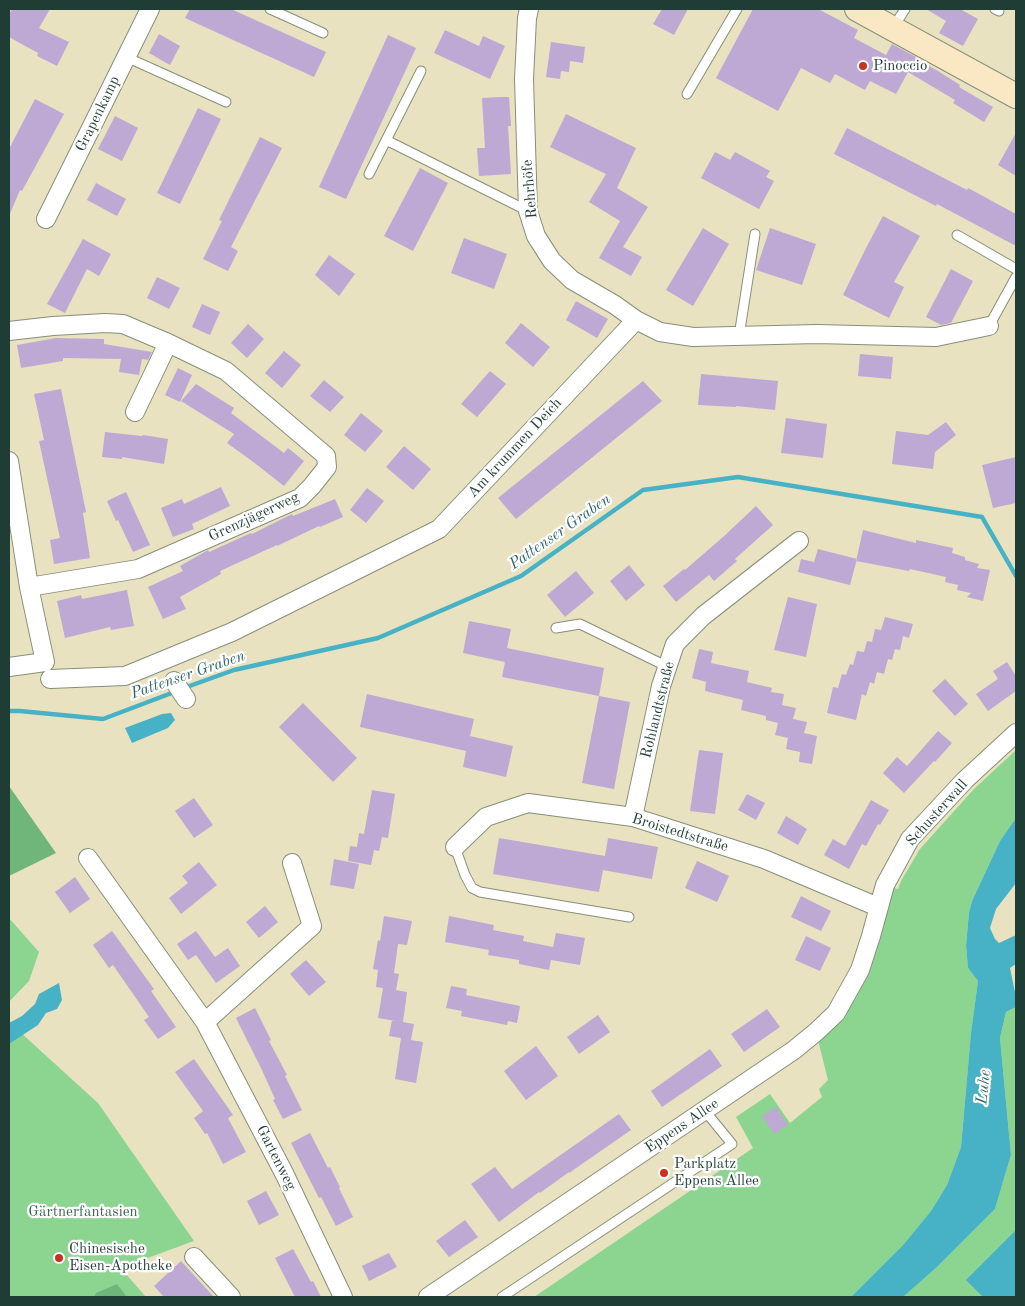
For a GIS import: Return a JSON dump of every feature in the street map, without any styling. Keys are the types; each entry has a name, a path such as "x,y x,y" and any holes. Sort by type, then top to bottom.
{"main road":[{"path":"858,9 899,18 1016,96"}],"street":[{"name":"Grapenkamp","path":"46,219 150,9"},
{"name":"Rehrhöfe","path":"529,9 524,79 528,211 536,236 552,261 572,280 615,305 636,320"},
{"path":"636,320 660,332 693,337 817,334 936,337 989,326"},
{"name":"Am krummen Deich","path":"50,678 125,676 232,632 439,529 636,320"},
{"name":"Grenzjägerweg","path":"9,331 105,322 123,324 168,343 226,371 326,456 327,466 300,498 138,569 29,587"},
{"path":"135,412 168,343"},
{"path":"9,461 29,587 45,662 9,667"},
{"name":"Rohlandtstraße","path":"633,817 661,686 676,644 703,616 799,541"},
{"path":"174,681 186,700"},
{"name":"Schusterwall","path":"878,907 885,885 910,838 965,780 1016,733"},
{"name":"Broistedtstraße","path":"455,847 486,817 528,803 633,817 764,859 878,907"},
{"name":"Gartenweg","path":"88,858 205,1022 286,1175 343,1297"},
{"path":"205,1022 312,926 292,863"},
{"name":"Eppens Allee","path":"428,1297 794,1050 816,1032 836,1013 860,970 878,907"},
{"path":"194,1257 232,1297"}],"lane":[{"path":"270,9 323,33"},
{"path":"688,94 737,9"},
{"path":"126,57 226,102"},
{"path":"369,174 421,71"},
{"path":"386,140 528,211"},
{"path":"739,336 755,234"},
{"path":"957,235 1016,269"},
{"path":"989,326 1016,277"},
{"path":"556,628 580,624 668,666"},
{"path":"455,847 472,888 480,892 629,917"},
{"path":"502,1297 732,1144 705,1110"}],"green space":[{"path":"1016,750 1016,818 1000,841 972,901 969,912 966,946 968,968 978,981 971,1034 961,1147 947,1185 931,1211 903,1245 851,1297 534,1297 753,1148 736,1117 770,1094 790,1123 822,1097 819,1089 828,1080 816,1032 836,1013 885,885 898,889 920,849 974,789"},
{"path":"9,786 56,853 9,876"},
{"path":"9,918 39,952 29,981 9,1002"},
{"path":"1016,1007 1016,1297 903,1297 936,1268 995,1209 1011,1155 1000,1038 1006,1012"},
{"name":"Gärtnerfantasien","path":"9,1022 98,1103 194,1241 142,1260 125,1273 146,1297 9,1297"},
{"path":"117,1284 127,1297 94,1297 96,1293"}],"water":[{"path":"171,713 175,720 168,728 132,743 125,728 162,714"},
{"name":"Luhe","path":"1016,818 1016,883 996,909 990,928 999,943 1016,935 1016,964 1010,968 1016,997 1016,1007 1006,1012 1000,1038 1011,1155 995,1209 936,1268 903,1297 851,1297 903,1245 931,1211 947,1185 961,1147 971,1033 978,981 968,968 966,946 969,912 972,901 1000,841"},
{"path":"59,983 62,1000 57,1009 46,1013 38,1025 9,1044 9,1023 22,1016 35,1004 39,994"},
{"path":"1016,1230 1016,1297 983,1297 966,1280"}],"building":[{"path":"12,9 50,9 39,28 69,42 57,66 37,56 38,53 9,37 9,14"},
{"path":"190,9 231,9 326,52 314,77 185,18"},
{"path":"662,9 688,9 674,35 653,24"},
{"path":"753,9 818,9 858,30 854,38 886,55 892,44 916,57 960,85 959,87 993,107 984,122 953,103 955,100 908,72 896,94 870,81 865,90 835,74 830,83 801,68 778,111 716,78"},
{"path":"926,9 960,9 978,19 963,46 939,33 946,21"},
{"path":"445,30 479,46 483,36 505,46 490,79 434,53"},
{"path":"159,34 180,46 170,65 149,53"},
{"path":"388,35 416,48 346,199 319,187"},
{"path":"551,42 585,47 583,63 570,61 569,72 561,71 560,79 546,77"},
{"path":"509,97 511,126 508,126 511,174 479,176 477,148 485,148 482,98"},
{"path":"35,99 64,114 22,191 20,190 9,216 9,149"},
{"path":"198,108 221,119 180,204 157,193"},
{"path":"566,114 636,148 617,188 648,207 623,247 642,257 631,276 599,258 620,221 589,202 606,174 550,147"},
{"path":"115,116 138,128 122,161 98,149"},
{"path":"847,128 1016,214 1016,246 937,204 936,206 834,154"},
{"path":"1016,133 1016,176 998,165"},
{"path":"260,137 282,148 231,247 238,251 228,271 203,259 222,221 219,220"},
{"path":"715,152 730,160 735,152 770,171 766,177 774,181 759,209 701,178"},
{"path":"420,168 448,183 413,251 384,236"},
{"path":"96,183 126,199 117,216 87,200"},
{"path":"883,216 920,236 894,282 904,287 889,318 843,295"},
{"path":"703,228 729,244 693,306 666,290"},
{"path":"770,228 816,244 802,285 756,270"},
{"path":"464,238 507,254 494,289 451,273"},
{"path":"83,239 111,254 99,276 87,269 65,313 47,304"},
{"path":"329,255 355,274 339,296 315,275"},
{"path":"951,269 973,281 951,323 941,325 926,317"},
{"path":"157,277 180,288 169,309 147,298"},
{"path":"576,301 608,319 597,338 566,320"},
{"path":"202,304 220,312 210,335 192,327"},
{"path":"521,323 550,347 533,367 505,343"},
{"path":"248,324 264,339 247,358 231,343"},
{"path":"56,338 104,339 104,344 152,352 148,360 142,359 139,375 119,372 121,359 63,358 63,361 21,368 17,345"},
{"path":"284,351 301,365 282,388 265,373"},
{"path":"860,354 893,357 891,379 858,376"},
{"path":"178,368 192,375 180,402 165,395"},
{"path":"490,371 506,384 477,417 461,404"},
{"path":"701,374 778,381 775,410 698,405"},
{"path":"324,380 344,397 330,412 310,396"},
{"path":"643,381 662,401 516,519 498,498"},
{"path":"196,384 234,408 231,413 284,453 288,448 304,461 284,486 227,443 234,434 181,401"},
{"path":"61,389 86,512 83,513 90,558 54,564 50,540 60,538 39,441 44,440 34,394"},
{"path":"361,413 383,431 365,452 344,435"},
{"path":"786,418 827,424 823,458 781,453"},
{"path":"946,422 956,435 935,452 933,469 892,464 896,431 928,435"},
{"path":"105,432 168,439 164,464 122,457 122,459 102,457"},
{"path":"404,446 431,469 413,490 386,467"},
{"path":"1016,457 1016,503 993,508 982,465"},
{"path":"221,487 230,506 192,524 194,529 173,537 161,508 182,499 184,504"},
{"path":"367,488 384,501 366,523 350,510"},
{"path":"126,492 150,545 133,552 107,501"},
{"path":"335,499 343,517 220,571 221,574 180,597 186,609 163,619 148,587 183,571 180,566 208,550 209,552 252,534 292,514 293,516"},
{"path":"756,506 773,525 714,581 709,575 676,602 663,586 685,570"},
{"path":"863,530 916,543 916,540 953,548 952,553 965,557 965,560 979,564 977,568 990,570 983,601 967,597 971,593 957,590 958,585 945,582 946,577 910,569 909,571 856,561"},
{"path":"818,549 857,559 850,585 798,572 801,559 814,562"},
{"path":"629,565 645,585 626,601 610,581"},
{"path":"576,571 594,593 565,617 547,595"},
{"path":"127,590 134,626 111,630 110,627 65,638 57,601 81,595 82,599"},
{"path":"788,597 817,604 806,657 774,650"},
{"path":"885,617 913,624 909,638 903,636 900,650 895,649 892,660 888,659 884,674 877,672 874,684 870,682 866,696 862,694 856,720 827,713 833,687 838,688 842,674 846,675 850,664 853,665 857,651 864,652 867,641 872,642 875,629 881,630"},
{"path":"469,621 511,629 507,648 604,668 599,696 502,677 505,662 463,653"},
{"path":"699,649 713,652 711,663 749,671 747,682 772,688 771,692 784,694 782,705 796,708 793,719 807,722 804,733 817,736 812,764 799,762 800,752 786,749 788,738 775,735 778,723 766,720 766,716 741,710 743,700 705,691 706,682 692,678"},
{"path":"1007,662 1016,676 1016,691 988,711 976,694 998,679 993,671"},
{"path":"945,679 968,704 955,716 932,691"},
{"path":"367,694 474,719 470,736 513,746 506,777 463,767 466,751 360,727"},
{"path":"599,696 630,702 614,789 582,783"},
{"path":"303,703 357,758 333,782 279,727"},
{"path":"938,731 952,743 904,793 883,773 897,757 907,766"},
{"path":"699,750 723,753 715,814 690,811"},
{"path":"372,790 395,794 388,838 382,837 379,851 374,850 371,865 348,861 350,846 357,847 359,833 364,834"},
{"path":"747,794 765,803 756,820 738,810"},
{"path":"194,798 213,825 194,838 175,811"},
{"path":"871,800 889,810 880,825 878,824 866,846 862,844 849,869 824,855 833,839 845,846"},
{"path":"786,816 807,829 798,845 777,833"},
{"path":"499,838 605,856 608,838 658,847 652,879 603,870 599,892 493,874"},
{"path":"334,859 359,864 354,889 330,885"},
{"path":"697,861 729,876 717,902 685,888"},
{"path":"199,862 217,885 181,914 169,898 188,883 182,876"},
{"path":"75,877 90,899 70,913 55,892"},
{"path":"801,896 831,911 821,931 791,917"},
{"path":"265,906 278,922 259,938 246,922"},
{"path":"384,916 412,921 407,945 398,944 394,973 399,974 396,990 407,992 403,1022 414,1024 411,1040 423,1042 416,1083 395,1079 401,1038 389,1036 392,1020 378,1018 383,988 376,987 378,970 373,969"},
{"path":"449,916 494,925 493,930 524,936 523,941 553,947 556,933 585,938 580,965 551,960 549,970 519,964 519,960 488,955 489,950 445,942"},
{"path":"112,931 154,989 151,991 176,1027 158,1039 144,1020 149,1017 113,965 109,968 93,945"},
{"path":"196,931 215,957 228,948 240,966 216,983 196,955 188,960 177,944"},
{"path":"806,936 831,948 820,971 795,960"},
{"path":"306,960 326,982 309,996 290,974"},
{"path":"451,986 467,989 466,995 520,1006 517,1023 508,1021 507,1025 461,1016 462,1011 446,1008"},
{"path":"255,1008 302,1110 283,1119 273,1100 275,1099 261,1068 236,1018"},
{"path":"767,1009 780,1027 744,1052 731,1034"},
{"path":"598,1015 610,1032 579,1054 567,1037"},
{"path":"536,1046 558,1076 526,1100 504,1071"},
{"path":"710,1049 722,1066 662,1107 651,1091"},
{"path":"194,1059 233,1115 228,1118 246,1152 223,1164 207,1133 205,1134 194,1118 203,1111 175,1072"},
{"path":"776,1107 788,1125 774,1134 762,1116"},
{"path":"619,1114 631,1130 539,1192 499,1222 471,1184 495,1167 512,1189"},
{"path":"310,1133 328,1168 330,1167 353,1217 336,1226 321,1197 319,1198 291,1143"},
{"path":"266,1191 279,1215 259,1225 247,1201"},
{"path":"465,1220 478,1237 449,1257 436,1241"},
{"path":"293,1249 321,1297 295,1297 275,1258"},
{"path":"389,1253 397,1267 369,1281 362,1266"},
{"path":"181,1261 214,1297 164,1297 154,1286"}],"waterway":[{"name":"Pattenser Graben","path":"184,688 234,670 378,638 521,576 643,490 738,477 982,517 1016,576"},
{"name":"Pattenser Graben","path":"9,711 103,719 177,691"}],"place":[{"name":"Pinoccio","path":"863,66"},
{"name":"Parkplatz Eppens Allee","path":"664,1173"},
{"name":"Chinesische Eisen-Apotheke","path":"59,1258"}]}
